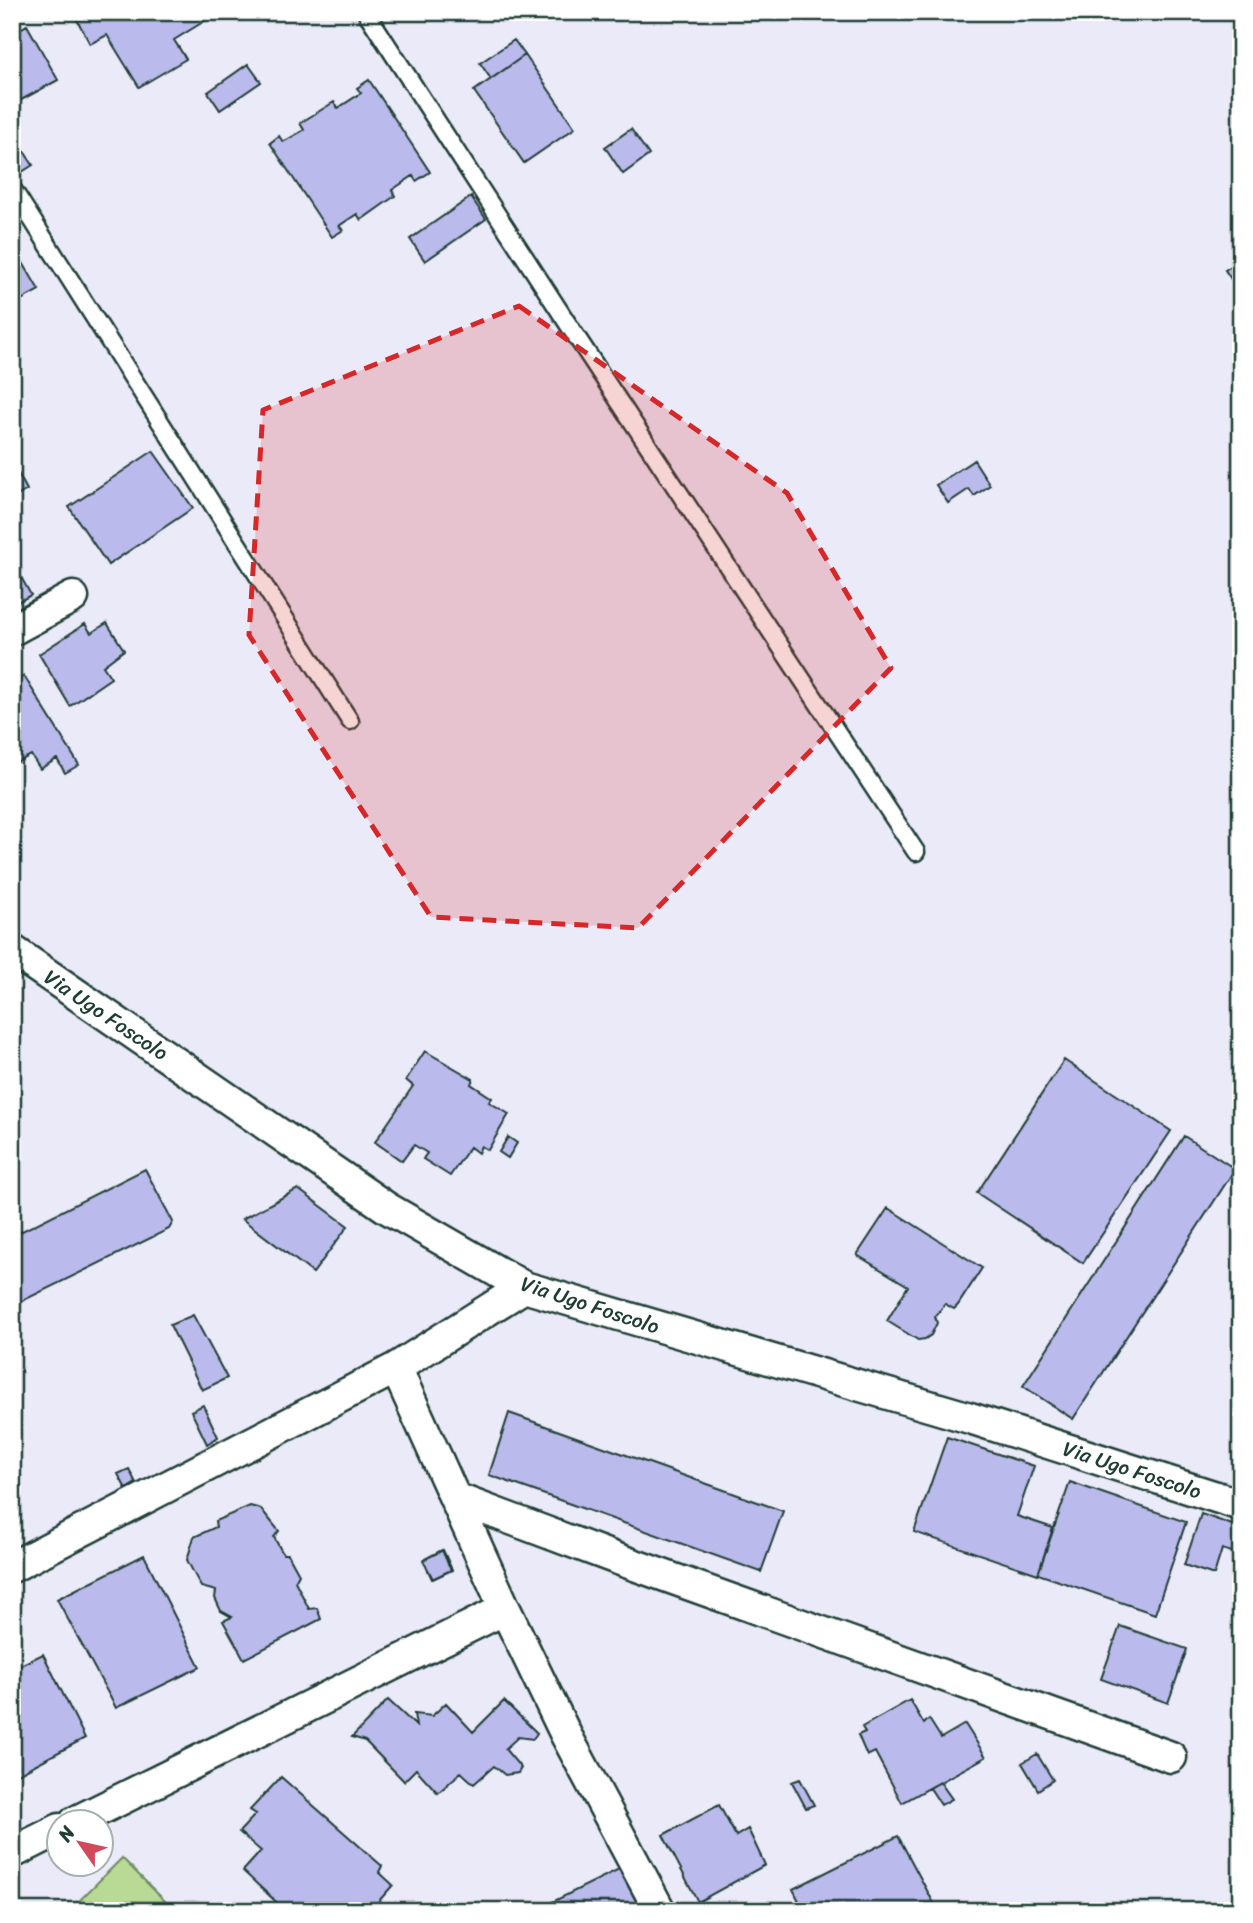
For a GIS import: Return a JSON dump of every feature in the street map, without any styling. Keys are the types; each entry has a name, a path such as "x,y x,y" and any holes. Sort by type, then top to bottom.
{"street":[{"path":"12,630 73,597"},
{"name":"Via Ugo Foscolo","path":"12,950 387,1208 524,1287 970,1418 1241,1505"},
{"path":"12,1567 396,1368 524,1287"},
{"path":"396,1368 505,1609 566,1735 660,1911"},
{"path":"455,1498 1171,1757"},
{"path":"103,1808 505,1609"},
{"path":"12,1853 46,1836"}],"lane":[{"path":"366,12 916,852"},
{"path":"12,188 350,721"}],"highlighted area":[{"path":"519,306 787,493 891,668 638,928 431,917 249,635 263,410"}],"green space":[{"path":"122,1858 175,1911 69,1911 102,1878 116,1878 116,1864"}],"building":[{"path":"81,12 219,12 174,40 186,59 139,87 107,35 90,44 75,16"},
{"path":"27,25 58,80 12,105 12,34"},
{"path":"514,40 525,55 491,79 480,63"},
{"path":"525,55 575,128 524,163 474,91"},
{"path":"248,64 261,82 220,110 208,92"},
{"path":"369,80 430,172 416,181 413,176 392,190 395,196 361,220 357,214 339,226 343,230 332,237 270,143 279,136 283,142 304,130 300,123 334,102 338,108 361,93 357,88"},
{"path":"631,129 649,155 623,174 605,147"},
{"path":"18,142 33,165 14,177 12,145"},
{"path":"471,197 486,219 425,261 410,239"},
{"path":"12,244 39,290 12,305"},
{"path":"1241,260 1241,294 1225,270"},
{"path":"153,451 193,508 108,565 69,507"},
{"path":"974,460 990,485 974,496 969,489 948,503 936,485"},
{"path":"12,462 27,490 12,499"},
{"path":"12,561 31,595 12,605"},
{"path":"107,623 124,650 103,666 111,678 70,706 39,654 85,624 91,633"},
{"path":"24,676 79,765 65,773 57,759 40,769 31,755 12,765 12,682"},
{"path":"425,1051 473,1079 471,1084 492,1098 489,1102 509,1114 488,1150 481,1146 478,1153 470,1147 450,1176 423,1159 427,1153 414,1145 402,1161 375,1142 413,1086 406,1080"},
{"path":"1064,1060 1171,1131 1083,1263 977,1193"},
{"path":"1184,1136 1235,1169 1073,1419 1023,1386"},
{"path":"508,1137 517,1143 508,1158 499,1152"},
{"path":"145,1169 173,1222 169,1229 12,1306 12,1236"},
{"path":"298,1189 348,1226 313,1273 242,1219"},
{"path":"888,1208 982,1268 954,1309 945,1304 935,1317 937,1323 931,1335 925,1339 918,1340 887,1321 908,1286 857,1255"},
{"path":"193,1315 227,1378 202,1390 170,1325"},
{"path":"203,1405 218,1437 207,1444 191,1411"},
{"path":"509,1413 783,1511 761,1572 489,1475"},
{"path":"947,1437 1034,1466 1017,1516 1053,1528 1038,1574 914,1532"},
{"path":"129,1469 136,1483 126,1489 118,1474"},
{"path":"1070,1482 1186,1522 1155,1614 1038,1574"},
{"path":"250,1506 261,1509 279,1531 274,1537 299,1574 295,1581 309,1609 317,1608 321,1619 244,1659 223,1621 232,1617 221,1611 215,1598 216,1591 201,1587 187,1560 194,1537 216,1527 215,1521"},
{"path":"1201,1514 1241,1528 1241,1555 1222,1549 1214,1575 1184,1565"},
{"path":"442,1550 451,1570 432,1579 423,1560"},
{"path":"443,1550 452,1570 433,1579 423,1560"},
{"path":"144,1555 200,1667 116,1708 57,1599"},
{"path":"1120,1626 1187,1649 1168,1703 1101,1679"},
{"path":"43,1654 85,1738 12,1777 12,1669"},
{"path":"388,1700 416,1726 414,1714 432,1716 446,1703 473,1732 504,1701 537,1733 533,1739 518,1737 505,1749 521,1768 518,1773 505,1775 494,1766 474,1784 461,1772 438,1793 416,1769 404,1781 365,1741 352,1737"},
{"path":"910,1700 924,1724 929,1719 941,1738 965,1724 986,1757 902,1803 875,1752 867,1756 858,1735 865,1732 862,1727"},
{"path":"1037,1754 1053,1780 1038,1790 1022,1763"},
{"path":"281,1777 382,1866 379,1872 393,1885 370,1911 286,1911 243,1871 261,1851 239,1832 256,1814 250,1810"},
{"path":"800,1779 814,1805 806,1808 792,1782"},
{"path":"940,1782 952,1799 941,1805 930,1788"},
{"path":"719,1805 736,1836 748,1829 765,1865 698,1902 663,1835"},
{"path":"898,1836 938,1911 804,1911 793,1889"},
{"path":"623,1867 645,1911 539,1911 542,1907"}]}
